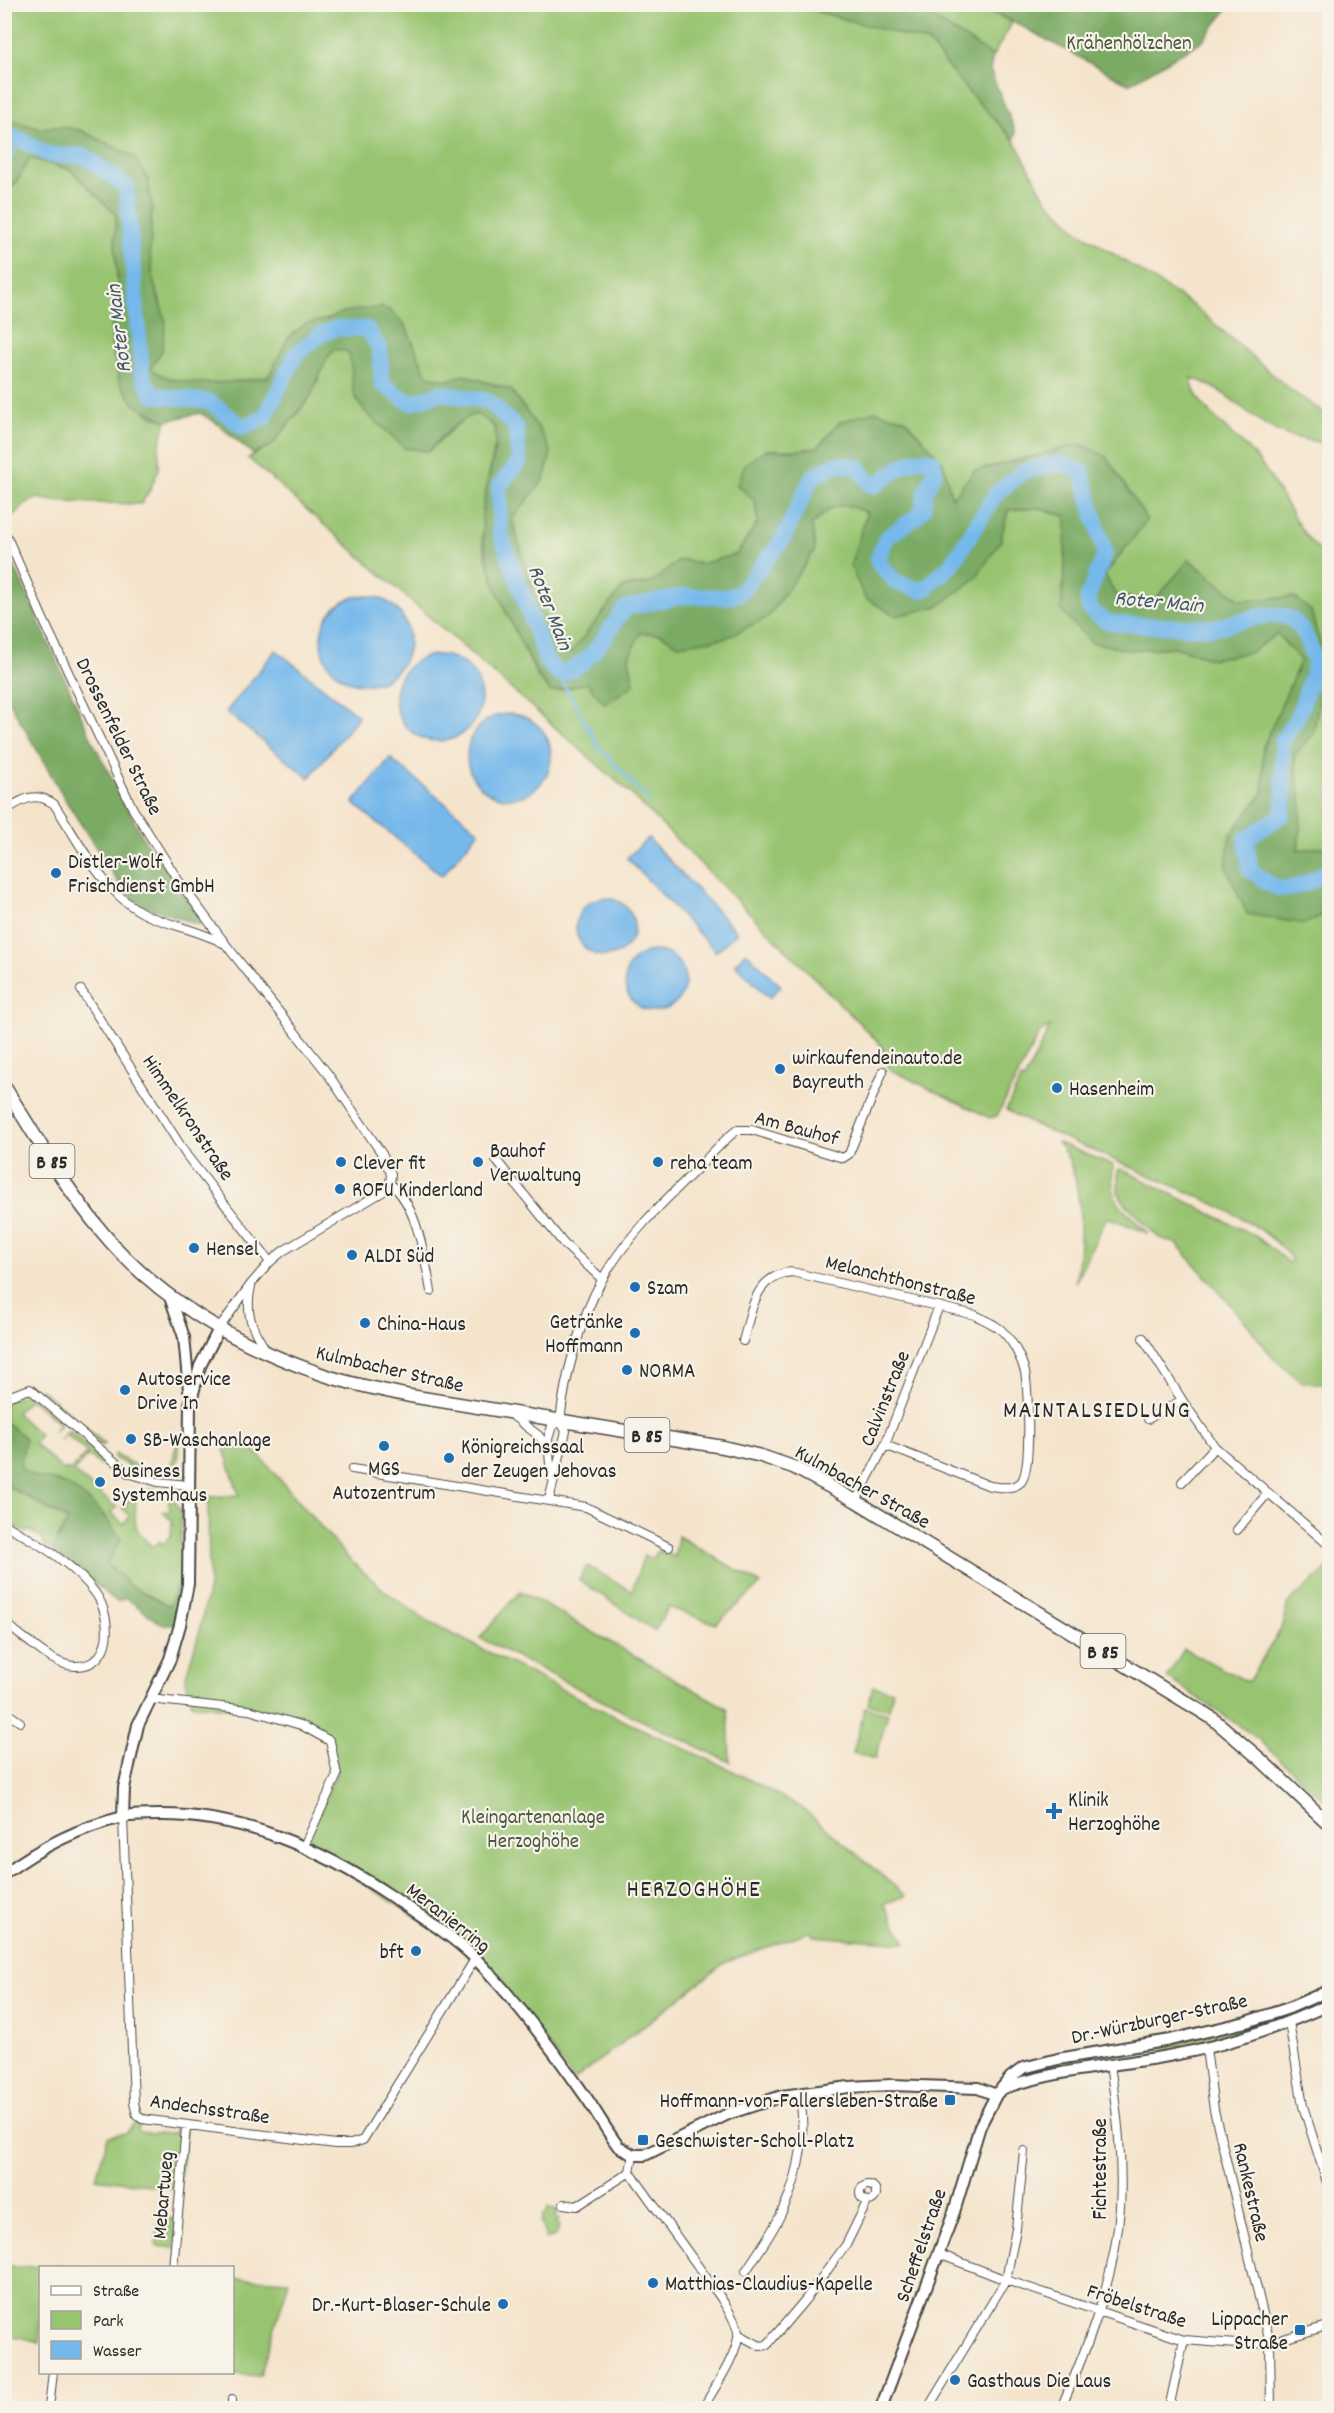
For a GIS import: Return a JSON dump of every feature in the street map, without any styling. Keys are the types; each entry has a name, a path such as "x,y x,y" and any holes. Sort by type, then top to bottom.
{"main road":[{"name":"B 85","path":"4,1086 42,1147 103,1234 170,1297"},
{"name":"Kulmbacher Straße","path":"170,1297 189,1311 269,1353 315,1372 363,1386 508,1413 723,1448 761,1456 793,1467 856,1501 1212,1718 1260,1759 1329,1825"}],"street":[{"name":"Drossenfelder Straße","path":"4,530 133,809 178,880 328,1074 389,1165 390,1184 398,1189 412,1215 422,1247 431,1291"},
{"name":"Drossenfelder Straße","path":"4,811 30,796 39,796 48,800 54,804 102,876 130,905 147,915 205,935 227,946"},
{"name":"Himmelkronstraße","path":"81,990 187,1156 270,1262"},
{"name":"Am Bauhof","path":"560,1421 562,1401 572,1362 602,1279 633,1237 671,1194 737,1130 752,1130 843,1158 849,1154 883,1071"},
{"path":"496,1160 564,1244 602,1279"},
{"path":"190,1405 200,1366 220,1327 270,1262 283,1251 384,1191 390,1184"},
{"name":"Melanchthonstraße","path":"742,1341 761,1287 772,1277 800,1272 975,1315 998,1327 1012,1343 1025,1371 1029,1453 1025,1476 1020,1482 1004,1488 990,1486 885,1445"},
{"path":"251,1284 248,1316 256,1334 269,1353"},
{"path":"123,1817 124,1788 138,1725 170,1659 188,1584 190,1405 185,1345 170,1297"},
{"name":"Calvinstraße","path":"856,1501 885,1445 939,1306"},
{"path":"1143,1338 1215,1447 1329,1546"},
{"path":"4,1398 30,1389 128,1473 158,1482 188,1485"},
{"path":"1148,1419 1182,1400"},
{"path":"508,1413 539,1436 548,1453"},
{"path":"549,1500 566,1431 560,1421 549,1431 548,1453 552,1484"},
{"path":"1182,1482 1215,1447"},
{"path":"352,1469 549,1500 597,1511 669,1547"},
{"path":"1237,1530 1267,1494"},
{"path":"4,1524 72,1569 96,1593 103,1606 108,1628 106,1644 100,1655 89,1664 65,1665 49,1657 5,1623"},
{"path":"150,1699 249,1710 301,1725 330,1742 336,1775 304,1846"},
{"path":"4,1711 20,1722"},
{"name":"Meranierring","path":"4,1874 41,1850 80,1832 123,1817 179,1815 218,1820 248,1827 304,1846 338,1862 380,1889 455,1941 475,1959 540,2033 618,2146 633,2155"},
{"name":"Andechsstraße","path":"123,1817 134,2108 142,2119 186,2127 335,2144 351,2144 363,2140 475,1959"},
{"name":"Dr.-Würzburger-Straße","path":"998,2092 1023,2068 1058,2059 1170,2040 1235,2025 1289,2008 1329,1990"},
{"name":"Dr.-Würzburger-Straße","path":"998,2092 1034,2079 1206,2048 1245,2038 1329,2004"},
{"path":"1289,2022 1303,2106 1329,2192"},
{"name":"Rankestraße","path":"1206,2048 1214,2110 1270,2343 1271,2409"},
{"name":"Fichtestraße","path":"1061,2409 1098,2312 1110,2268 1120,2208 1120,2140 1110,2065"},
{"path":"703,2409 736,2347 738,2334 733,2319 721,2298 630,2172 633,2155 645,2155 755,2103 799,2094 849,2087 947,2085 998,2092"},
{"name":"Scheffelstraße","path":"881,2409 954,2212 980,2126 998,2092"},
{"path":"746,2271 784,2208 794,2181 802,2140 802,2105 799,2094"},
{"name":"Mebartweg","path":"173,2266 186,2127"},
{"path":"928,2409 1006,2280 1016,2229 1024,2151"},
{"path":"564,2204 577,2206 630,2172"},
{"path":"738,2334 760,2346 767,2345 805,2300 846,2245 867,2202"},
{"name":"Fröbelstraße","path":"939,2254 1006,2280 1184,2340 1236,2344 1270,2343 1329,2325"},
{"path":"1169,2409 1184,2340"},
{"path":"50,2409 52,2374"},
{"path":"232,2399 232,2409"}],"green space":[{"path":"793,4 928,42 966,89 1014,140 1046,199 1078,231 1194,306 1293,392 1329,416 1329,444 1304,440 1268,426 1215,388 1191,378 1198,398 1259,461 1302,530 1323,554 1329,545 1329,846 1298,851 1302,807 1294,755 1313,735 1294,597 1240,600 1190,560 1152,603 1115,594 1105,575 1107,457 952,498 943,462 905,419 875,411 840,422 818,447 801,450 766,450 755,501 758,522 737,554 700,564 681,559 651,583 623,587 572,654 555,643 529,577 512,519 527,500 551,452 539,429 511,390 464,375 448,380 427,376 405,325 343,312 305,325 268,377 207,383 176,380 162,375 150,368 162,350 160,300 154,284 150,253 152,206 134,157 80,130 61,127 37,128 5,118 4,5"},
{"path":"911,4 993,56 990,70 1016,133 1014,140 966,89 928,42 793,5"},
{"path":"911,5 978,5 1012,23 993,56"},
{"name":"Krähenhölzchen","path":"982,5 1231,5 1202,41 1129,84"},
{"path":"5,118 37,128 61,127 80,130 134,157 148,179 152,206 150,253 154,284 166,322 162,350 151,368 162,375 175,380 207,383 268,377 288,338 305,324 328,319 343,312 380,307 390,310 405,325 427,376 448,380 464,375 511,390 539,429 551,452 544,480 512,519 529,577 555,642 571,653 623,587 651,583 681,559 700,564 737,554 758,522 755,501 737,485 745,464 766,450 801,450 818,447 840,422 875,411 905,419 943,462 952,498 974,471 1081,444 1107,457 1147,520 1105,575 1115,594 1152,603 1189,560 1240,600 1294,597 1311,611 1326,665 1313,735 1294,755 1302,807 1298,850 1329,846 1329,912 1304,924 1247,914 1226,867 1230,835 1263,793 1263,747 1301,660 1277,634 1251,652 1213,659 1175,647 1128,650 1091,642 1061,611 1066,516 1039,508 1008,510 1000,542 975,579 938,606 896,616 865,598 850,566 867,513 843,505 832,508 812,524 815,550 768,617 726,638 678,645 661,634 640,633 629,657 634,685 605,704 587,683 551,692 536,672 509,618 495,585 486,551 482,516 495,444 494,427 486,419 476,414 450,430 429,451 404,448 363,409 354,393 348,352 335,349 327,358 311,396 272,445 253,454 215,422 200,413 166,421 135,405 119,382 112,345 112,326 118,289 116,215 71,170 30,158 16,183 5,191"},
{"path":"30,158 71,170 116,215 118,289 112,326 112,345 119,382 150,415 166,421 159,448 159,468 141,504 59,502 38,498 25,504 11,517 5,507 5,191 16,183"},
{"path":"334,349 348,352 351,359 354,393 404,448 429,451 463,419 476,414 488,420 495,429 496,442 487,483 482,540 492,577 505,610 538,678 551,692 587,682 629,657 640,633 661,634 679,645 832,507 849,505 867,513 850,567 1000,542 1008,510 1039,508 1066,516 1065,563 1128,650 1175,647 1213,659 1251,652 1277,634 1301,660 1263,747 1263,793 1230,835 1304,924 1329,912 1329,1384 1303,1383 1273,1358 1248,1325 1177,1244 1158,1237 1124,1202 1118,1192 1118,1170 1122,1169 1257,1237 1289,1263 1292,1260 1265,1233 1228,1210 1028,1122 1006,1110 1021,1079 1024,1080 1050,1027 1040,1032 997,1116 990,1118 889,1069 882,1046 631,794 248,458 272,445 311,396 327,358"},
{"path":"4,543 94,744 146,843 203,919 199,925 140,904 120,885 68,804 12,707 4,689"},
{"path":"1056,1142 1113,1165 1112,1178 1115,1197 1124,1210 1148,1233 1107,1217 1075,1283 1080,1230 1077,1188 1065,1154"},
{"path":"41,1389 105,1444 101,1446 37,1390"},
{"path":"25,1394 30,1395 61,1423 53,1433 59,1424 30,1398 16,1413 40,1435 34,1443 64,1471 67,1468 70,1471 85,1455 88,1458 85,1458 74,1472 117,1508 111,1512 123,1524 130,1516 122,1508 129,1499 136,1501 136,1527 153,1547 160,1541 163,1544 171,1536 172,1521 163,1512 170,1511 168,1498 150,1491 151,1488 172,1496 181,1512 181,1591 176,1588 170,1607 129,1586 107,1563 107,1518 79,1493 58,1482 34,1478 20,1467 24,1443 21,1437 5,1422 5,1401"},
{"path":"5,1422 25,1440 20,1467 31,1475 59,1482 78,1492 109,1522 121,1540 107,1563 129,1585 169,1606 175,1588 186,1594 180,1625 163,1625 126,1598 117,1602 52,1550 68,1520 5,1484"},
{"path":"69,1430 109,1465 100,1465 66,1434 60,1440"},
{"path":"179,1441 178,1460 167,1474 143,1473 114,1458 115,1454 142,1468 157,1470 170,1464"},
{"name":"Kleingartenanlage Herzoghöhe","path":"250,1445 349,1559 385,1591 427,1621 620,1719 731,1770 801,1807 906,1896 884,1904 906,1943 813,1936 811,1931 726,1962 574,2080 540,2033 455,1941 304,1846 336,1775 330,1741 301,1725 249,1710 192,1704 185,1679 199,1633 209,1586 208,1497 239,1495 224,1449"},
{"path":"4,1484 68,1520 52,1550 44,1545 42,1538 5,1521"},
{"path":"678,1536 761,1584 716,1624 668,1607 655,1631 579,1580 587,1566 632,1591 644,1555 652,1559 659,1550 675,1557"},
{"path":"1329,1567 1329,1805 1257,1738 1167,1677 1184,1649 1248,1682 1281,1629 1288,1603"},
{"path":"520,1591 728,1709 730,1762 624,1712 480,1638"},
{"path":"873,1686 893,1691 889,1709 868,1704"},
{"path":"865,1707 888,1713 875,1759 853,1753"},
{"path":"1329,1995 1276,2021 1244,2031 1017,2079 1036,2068 1200,2036"},
{"path":"139,2118 145,2120 137,2129 138,2132 174,2134 176,2125 186,2127 179,2189 96,2178 108,2136 126,2133"},
{"path":"548,2207 558,2210 556,2217 559,2219 556,2225 559,2226 556,2236 546,2239 541,2223"},
{"path":"159,2218 177,2219 175,2248 156,2246"},
{"path":"5,2267 39,2267 39,2342 5,2334"},
{"path":"234,2278 289,2281 260,2376 233,2374"}],"water":[{"path":"365,596 382,599 396,609 406,623 409,640 406,657 396,671 382,681 365,684 348,681 334,671 324,657 321,640 324,623 334,609 348,599"},
{"path":"276,650 359,716 309,778 226,712"},
{"path":"438,655 454,659 468,668 477,682 481,698 477,714 468,728 454,737 438,741 422,737 408,728 399,714 395,698 399,682 408,668 422,659"},
{"path":"509,714 525,717 539,726 548,740 551,756 548,772 539,786 525,795 509,798 493,795 479,786 470,772 467,756 470,740 479,726 493,717"},
{"path":"390,758 479,831 442,876 353,803"},
{"path":"648,838 737,932 716,952 627,858"},
{"path":"605,898 616,900 629,911 634,927 632,938 621,951 605,956 594,954 581,943 576,927 578,916 589,903"},
{"path":"655,951 676,960 685,981 676,1002 655,1011 634,1002 625,981 634,960"},
{"path":"746,952 781,986 769,998 735,964"}],"waterway":[{"name":"Roter Main","path":"4,136 19,139 49,155 85,156 126,187 142,374 153,395 210,402 243,427 265,417 296,354 319,336 336,328 367,329 380,349 382,384 410,403 441,393 488,401 516,427 519,462 499,486 500,532 546,660 558,674 569,671 588,657 625,608 683,596 727,597 740,593 783,539 812,477 836,464 858,467 871,485 876,485 910,462 933,461 935,471 925,494 923,509 916,517 886,538 878,559 879,564 896,582 919,590 925,589 951,565 996,494 1024,471 1060,463 1082,472 1105,554 1088,596 1088,605 1096,615 1115,623 1208,627 1255,617 1279,615 1290,619 1300,627 1311,650 1315,666 1299,714 1282,741 1284,801 1282,815 1246,839 1250,870 1278,888 1298,886 1330,869"},
{"path":"4,172 19,139"},
{"path":"558,674 599,747 649,801"}],"place":[{"name":"Distler-Wolf Frischdienst GmbH","path":"56,873"},
{"name":"wirkaufendeinauto.de Bayreuth","path":"780,1069"},
{"name":"Hasenheim","path":"1057,1088"},
{"name":"Clever fit","path":"341,1162"},
{"name":"Bauhof Verwaltung","path":"478,1162"},
{"name":"reha team","path":"658,1162"},
{"name":"ROFU Kinderland","path":"340,1189"},
{"name":"Hensel","path":"194,1248"},
{"name":"ALDI Süd","path":"352,1255"},
{"name":"Szam","path":"635,1287"},
{"name":"China-Haus","path":"365,1323"},
{"name":"Getränke Hoffmann","path":"635,1333"},
{"name":"NORMA","path":"627,1370"},
{"name":"Autoservice Drive In","path":"125,1390"},
{"name":"SB-Waschanlage","path":"131,1439"},
{"name":"MGS Autozentrum","path":"384,1446"},
{"name":"Königreichssaal der Zeugen Jehovas","path":"449,1458"},
{"name":"Business Systemhaus","path":"100,1482"},
{"name":"Klinik Herzoghöhe","path":"1054,1811"},
{"name":"bft","path":"416,1951"},
{"name":"Hoffmann-von-Fallersleben-Straße","path":"950,2100"},
{"name":"Geschwister-Scholl-Platz","path":"643,2140"},
{"name":"Matthias-Claudius-Kapelle","path":"653,2283"},
{"name":"Dr.-Kurt-Blaser-Schule","path":"503,2304"},
{"name":"Lippacher Straße","path":"1300,2330"},
{"name":"Gasthaus Die Laus","path":"955,2380"}],"district":[{"name":"MAINTALSIEDLUNG","path":"1097,1409"},
{"name":"HERZOGHÖHE","path":"694,1888"}]}
